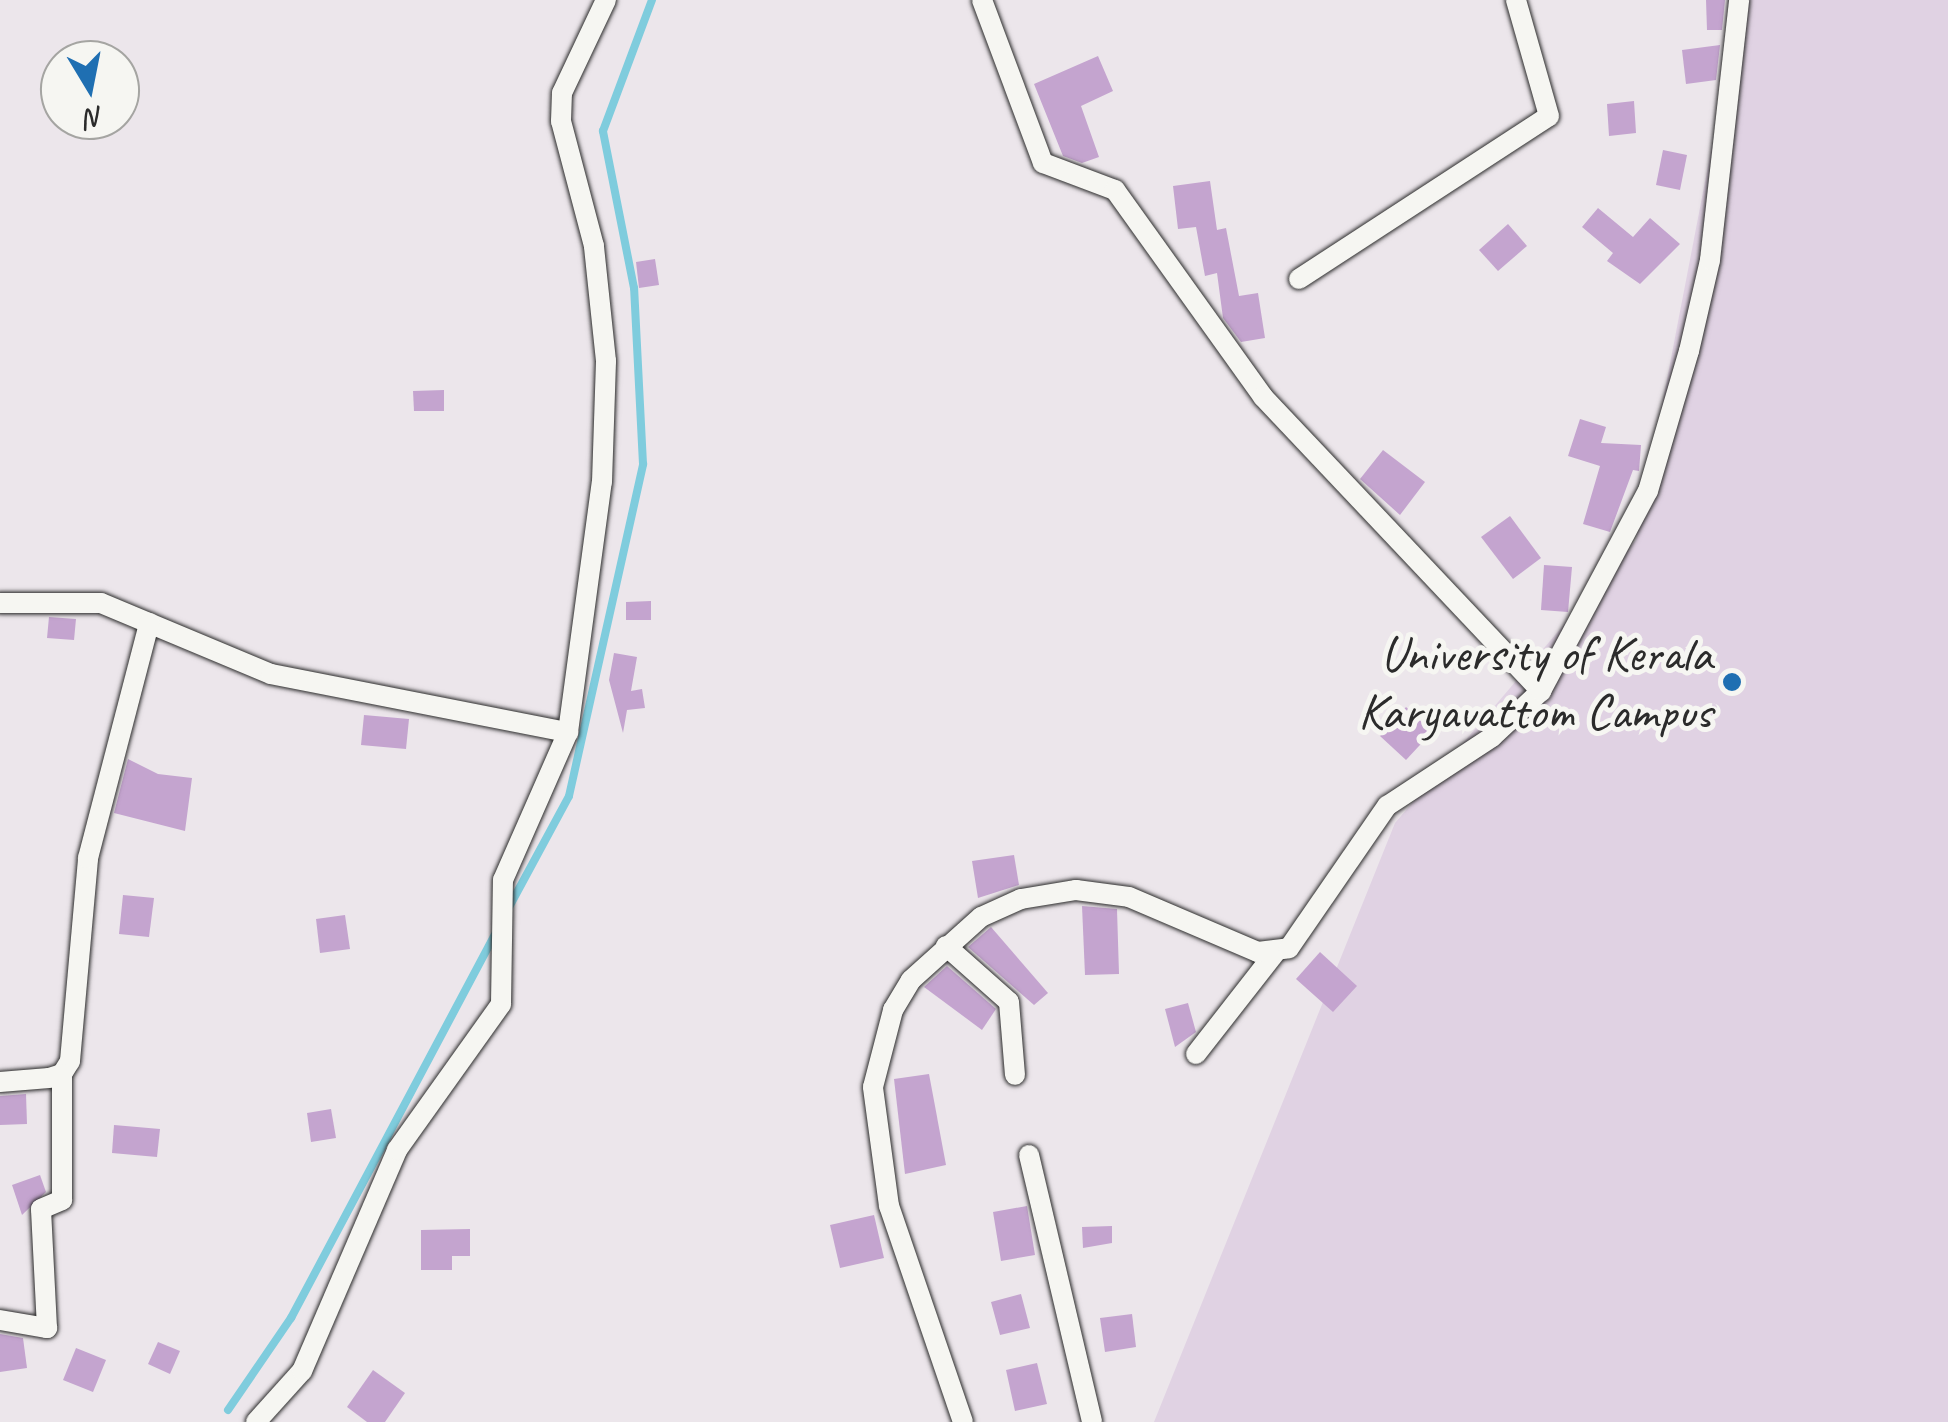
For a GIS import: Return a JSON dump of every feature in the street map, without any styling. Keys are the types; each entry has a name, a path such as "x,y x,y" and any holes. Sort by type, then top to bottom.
{"street":[{"path":"256,1422 302,1371 398,1150 500,1004 503,880 568,732 602,482 606,360 594,246 562,121 562,93 606,0"},
{"path":"982,0 1043,163 1115,190 1264,397 1541,691"},
{"path":"1298,279 1549,116 1516,0"},
{"path":"1196,1054 1275,953 1298,940 1402,791 1492,737 1541,691 1648,490 1684,369 1710,260 1739,0"},
{"path":"0,603 101,603 271,674 568,732"},
{"path":"0,1320 47,1328 42,1209 62,1200 62,1074 74,1043 88,858 149,623"},
{"path":"963,1422 889,1206 873,1086 892,1010 946,946 981,917 1021,899 1076,890 1129,898 1258,952 1275,953"},
{"path":"946,946 1009,1002 1015,1074"},
{"path":"0,1082 62,1074"},
{"path":"1029,1156 1092,1422"}],"shaded area":[{"name":"University of Kerala Karyavattom Campus","path":"1740,0 1948,0 1948,1422 1154,1422 1395,823 1636,540"}],"building":[{"path":"1706,0 1725,0 1722,30 1707,30"},
{"path":"1720,45 1716,80 1686,84 1682,50"},
{"path":"1098,56 1113,91 1081,106 1099,157 1082,163 1063,156 1034,84"},
{"path":"1634,101 1636,133 1609,136 1607,104"},
{"path":"1663,150 1687,155 1680,190 1656,185"},
{"path":"1210,181 1217,230 1226,228 1239,296 1258,293 1265,338 1241,342 1223,318 1217,273 1205,276 1196,227 1178,229 1173,186"},
{"path":"1598,208 1633,237 1650,218 1680,244 1640,284 1607,261 1613,253 1582,227"},
{"path":"1508,224 1527,246 1498,271 1479,250"},
{"path":"655,259 659,285 639,288 636,262"},
{"path":"444,390 444,411 414,411 413,391"},
{"path":"1580,419 1606,427 1601,443 1641,445 1639,471 1633,470 1610,532 1583,524 1600,466 1568,456"},
{"path":"1383,450 1425,482 1400,515 1360,479"},
{"path":"1510,516 1541,558 1513,579 1481,537"},
{"path":"1544,565 1572,567 1568,612 1541,610"},
{"path":"651,601 651,620 626,620 626,602"},
{"path":"49,617 76,619 74,640 47,638"},
{"path":"614,653 637,657 631,691 642,689 645,708 627,710 623,733 609,680"},
{"path":"1406,707 1432,732 1406,760 1380,736"},
{"path":"364,715 409,719 406,749 361,745"},
{"path":"128,759 158,774 192,778 185,831 114,813"},
{"path":"1014,855 1019,885 978,898 972,861"},
{"path":"123,895 154,898 149,937 119,934"},
{"path":"1082,906 1117,909 1119,974 1085,975"},
{"path":"345,915 350,949 320,953 316,919"},
{"path":"991,927 1048,993 1034,1005 968,947"},
{"path":"1320,952 1357,986 1333,1012 1296,979"},
{"path":"947,966 996,1009 982,1030 924,987"},
{"path":"1188,1003 1196,1032 1175,1047 1165,1009"},
{"path":"929,1074 946,1165 905,1174 894,1079"},
{"path":"26,1094 27,1124 0,1125 0,1096"},
{"path":"331,1109 336,1138 311,1142 307,1113"},
{"path":"114,1125 160,1129 157,1157 112,1153"},
{"path":"40,1175 46,1192 22,1215 12,1185"},
{"path":"1027,1206 1035,1255 1001,1261 993,1212"},
{"path":"874,1215 884,1258 840,1268 830,1225"},
{"path":"1112,1226 1112,1243 1083,1248 1082,1227"},
{"path":"470,1229 470,1256 452,1256 452,1270 421,1270 421,1230"},
{"path":"1021,1294 1030,1328 1000,1335 991,1302"},
{"path":"1132,1314 1136,1347 1105,1352 1100,1318"},
{"path":"0,1334 23,1338 27,1368 0,1372"},
{"path":"158,1342 180,1351 170,1374 148,1364"},
{"path":"76,1348 106,1360 93,1392 63,1380"},
{"path":"1037,1363 1047,1404 1015,1411 1006,1370"},
{"path":"373,1370 405,1393 385,1422 367,1422 347,1407"}],"waterway":[{"path":"508,909 569,796 643,464 634,288 603,131 652,0"},
{"path":"228,1410 291,1318 495,934"}],"place":[{"name":"University of Kerala Karyavattom Campus","path":"1732,682"}]}
